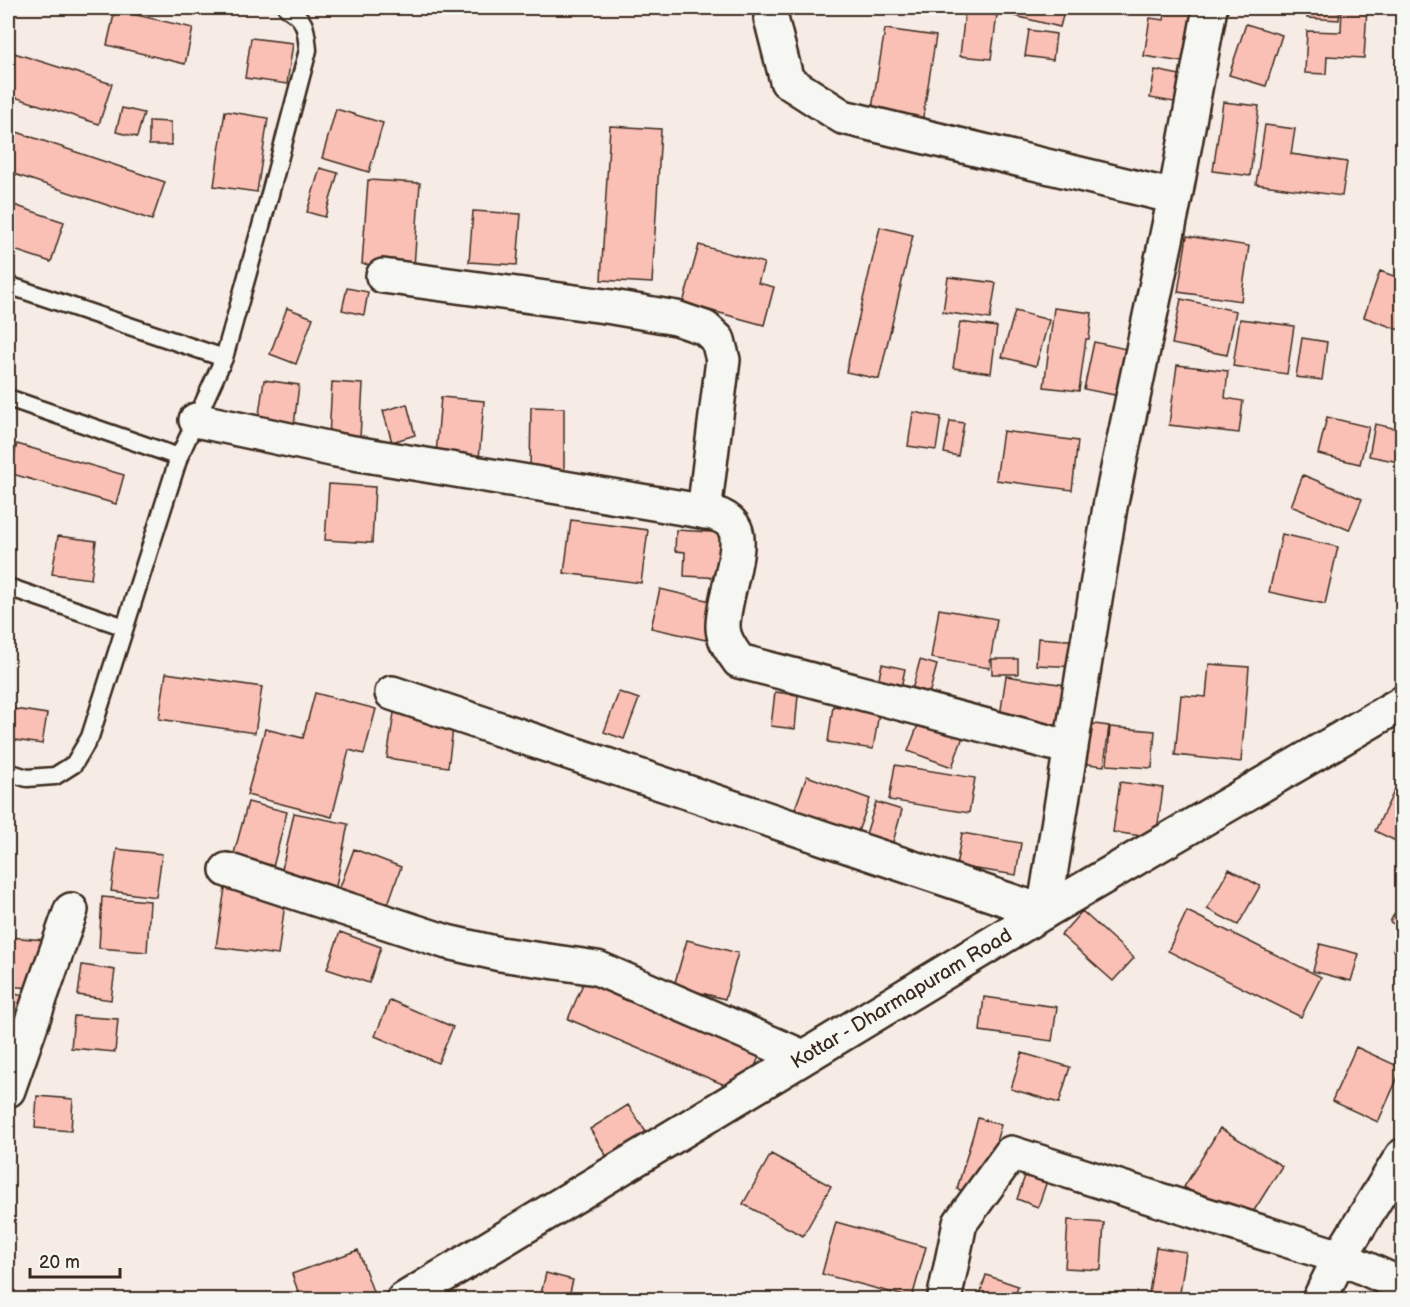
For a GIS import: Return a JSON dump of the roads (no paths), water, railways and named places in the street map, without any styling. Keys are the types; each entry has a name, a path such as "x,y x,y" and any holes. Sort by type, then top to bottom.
{"street":[{"path":"772,8 771,18 787,81 843,117 1175,197"},
{"path":"392,693 1044,912 1110,507 1175,197 1210,8"},
{"path":"383,276 612,307 676,318 705,328 718,340 723,360 704,512"},
{"path":"196,420 336,450 723,516 734,526 737,548 723,628 726,640 739,661 1071,748"},
{"name":"Kottar - Dharmapuram Road","path":"403,1299 1044,912 1402,703"},
{"path":"227,870 447,942 500,954 597,968 803,1057"},
{"path":"8,1090 71,910"},
{"path":"944,1299 960,1223 1011,1153 1340,1257 1402,1285"},
{"path":"1319,1299 1340,1257 1402,1155"}],"lane":[{"path":"8,772 27,778 55,776 74,764 90,737 179,457 224,358 270,194 308,50 305,26 294,12 286,8"},
{"path":"8,285 224,358"},
{"path":"8,398 179,457"},
{"path":"8,587 125,627"}]}
